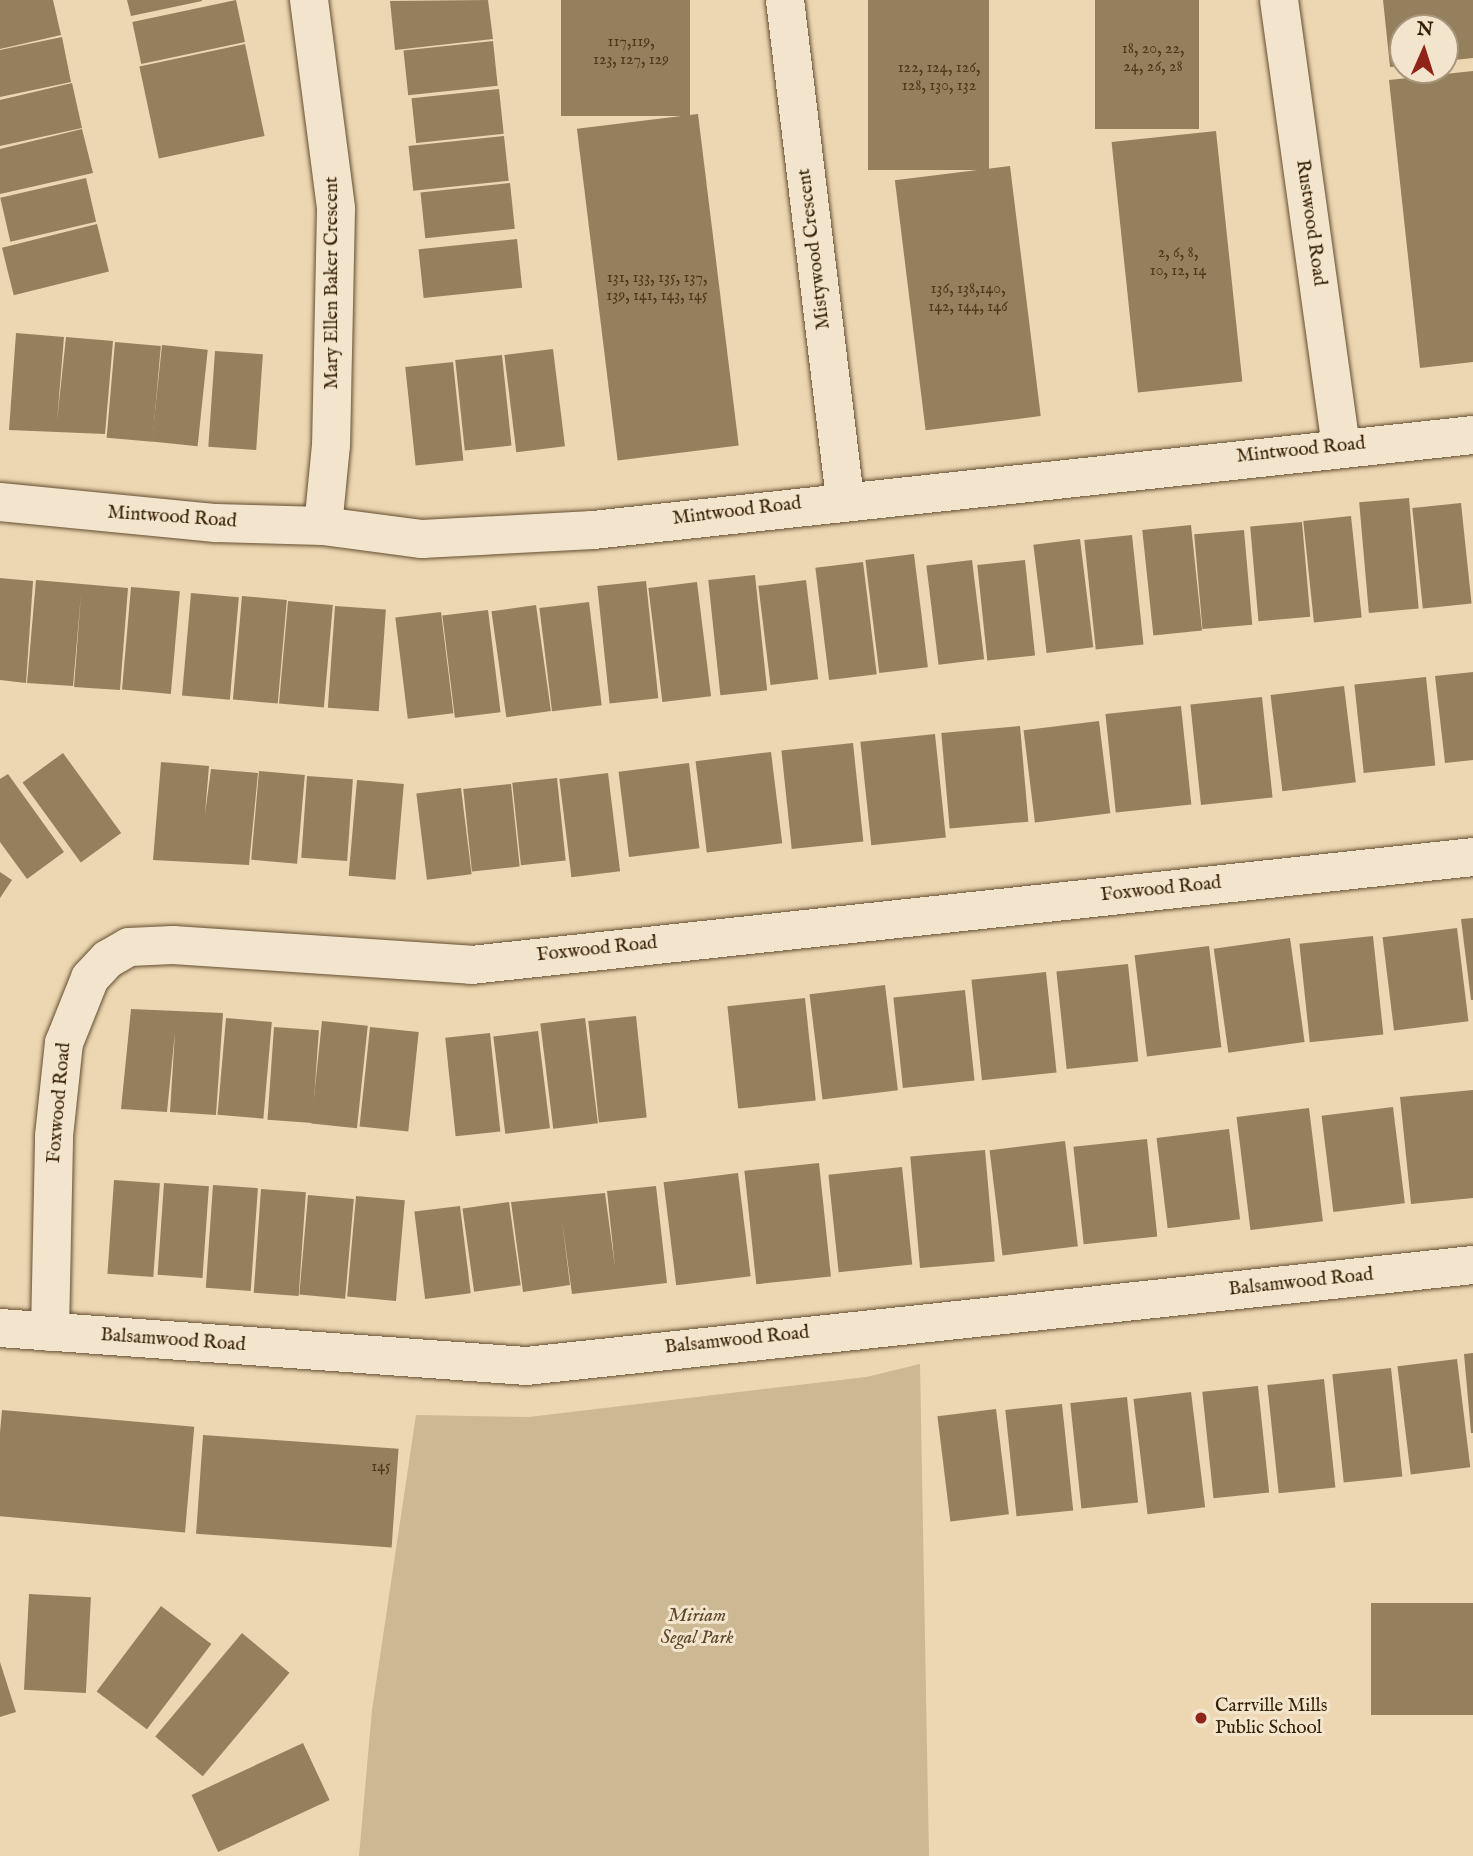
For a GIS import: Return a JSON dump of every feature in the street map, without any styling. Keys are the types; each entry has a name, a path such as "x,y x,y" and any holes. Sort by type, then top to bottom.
{"street":[{"name":"Mary Ellen Baker Crescent","path":"309,0 336,209 331,445 323,526"},
{"name":"Mistywood Crescent","path":"785,0 845,499"},
{"name":"Rustwood Road","path":"1279,0 1341,446"},
{"name":"Mintwood Road","path":"0,502 216,523 323,526 422,539 593,530 845,499 1341,446 1473,435"},
{"name":"Foxwood Road","path":"50,1332 54,1136 64,1043 90,978 108,959 129,947 173,945 471,965 1473,857"},
{"name":"Balsamwood Road","path":"0,1328 526,1366 1473,1265"}],"green space":[{"name":"Miriam Segal Park","path":"920,1364 929,1856 359,1856 372,1710 416,1415 529,1417 866,1377"}],"building":[{"path":"0,0 53,0 61,35 0,49"},
{"path":"127,0 202,0 202,1 131,16"},
{"path":"236,0 245,42 141,64 132,22"},
{"path":"488,0 493,39 395,50 390,1"},
{"path":"561,0 690,0 690,116 561,116"},
{"path":"868,0 989,0 989,170 868,170"},
{"path":"1095,0 1199,0 1199,129 1095,129"},
{"path":"1383,0 1473,0 1473,58 1459,60 1459,14 1389,14 1389,57"},
{"path":"62,37 71,82 0,97 0,50"},
{"path":"493,41 498,86 408,95 403,50"},
{"path":"245,44 265,136 159,158 139,66"},
{"path":"1473,71 1473,362 1420,368 1389,84 1459,84 1459,72"},
{"path":"72,83 82,128 0,146 0,100"},
{"path":"499,89 504,134 416,143 411,98"},
{"path":"698,114 739,446 618,460 577,129"},
{"path":"82,129 93,173 0,194 0,149"},
{"path":"1216,131 1242,382 1138,393 1112,142"},
{"path":"504,136 509,181 413,191 409,146"},
{"path":"1010,166 1041,416 926,430 895,180"},
{"path":"86,178 96,222 10,242 0,198"},
{"path":"510,183 515,229 425,238 420,192"},
{"path":"97,224 109,272 14,295 2,248"},
{"path":"517,239 522,288 424,298 419,249"},
{"path":"16,333 64,337 57,421 66,337 113,341 105,434 9,430"},
{"path":"115,342 161,346 152,442 107,438"},
{"path":"162,345 208,350 198,446 152,441"},
{"path":"553,349 565,446 516,452 504,355"},
{"path":"215,351 263,354 256,450 208,447"},
{"path":"502,355 512,446 465,450 455,360"},
{"path":"453,362 463,460 416,465 405,367"},
{"path":"1409,498 1419,609 1369,613 1359,502"},
{"path":"1461,503 1472,603 1423,609 1412,508"},
{"path":"1351,516 1362,617 1314,622 1303,521"},
{"path":"1302,522 1310,617 1258,621 1250,527"},
{"path":"1191,525 1202,630 1153,636 1142,530"},
{"path":"1244,530 1252,625 1202,629 1194,534"},
{"path":"1132,535 1143,644 1096,649 1084,540"},
{"path":"1080,539 1093,647 1047,653 1033,545"},
{"path":"914,554 928,667 879,673 865,560"},
{"path":"972,560 984,659 939,665 926,566"},
{"path":"1025,560 1035,655 987,660 977,565"},
{"path":"863,562 877,674 829,680 815,568"},
{"path":"755,575 767,690 720,695 708,580"},
{"path":"0,578 33,581 26,683 0,680"},
{"path":"36,580 128,588 120,690 74,687 81,594 73,686 27,683"},
{"path":"806,580 818,679 771,685 758,586"},
{"path":"646,581 658,698 610,703 597,586"},
{"path":"697,582 711,696 662,702 648,588"},
{"path":"131,587 180,591 171,694 122,690"},
{"path":"191,593 239,597 230,700 182,696"},
{"path":"242,596 287,600 278,704 233,700"},
{"path":"288,601 333,605 324,708 279,704"},
{"path":"589,602 602,705 552,711 539,608"},
{"path":"536,605 551,711 506,717 491,611"},
{"path":"335,606 386,610 379,711 328,708"},
{"path":"488,610 501,712 455,718 442,616"},
{"path":"441,612 453,713 408,719 395,618"},
{"path":"1473,672 1473,760 1445,763 1435,676"},
{"path":"1426,677 1435,766 1364,773 1354,685"},
{"path":"1344,686 1356,782 1282,791 1271,695"},
{"path":"1262,697 1273,797 1201,805 1190,705"},
{"path":"1181,706 1191,804 1116,812 1105,714"},
{"path":"1099,721 1110,813 1035,823 1024,730"},
{"path":"1020,726 1028,822 950,829 941,733"},
{"path":"935,734 946,837 871,845 860,742"},
{"path":"853,743 863,841 792,849 781,751"},
{"path":"771,752 782,843 707,853 696,761"},
{"path":"63,753 121,833 81,862 23,782"},
{"path":"161,762 209,766 205,814 211,769 258,773 249,865 153,860"},
{"path":"689,763 699,848 629,857 619,772"},
{"path":"259,771 305,775 297,864 251,860"},
{"path":"608,773 620,871 571,877 559,779"},
{"path":"8,774 64,852 27,879 0,842 0,779"},
{"path":"307,776 353,779 347,861 301,858"},
{"path":"557,778 566,861 521,865 512,783"},
{"path":"357,780 404,784 395,880 349,876"},
{"path":"511,784 520,867 472,872 463,789"},
{"path":"461,788 472,874 427,880 416,793"},
{"path":"0,872 12,880 0,898"},
{"path":"1473,918 1473,1000 1471,1000 1461,919"},
{"path":"1457,928 1468,1021 1394,1030 1383,937"},
{"path":"1373,936 1383,1034 1310,1042 1299,944"},
{"path":"1290,938 1305,1042 1228,1053 1214,949"},
{"path":"1209,946 1221,1047 1147,1056 1135,955"},
{"path":"1128,964 1138,1061 1067,1069 1056,972"},
{"path":"1046,972 1057,1072 982,1080 971,980"},
{"path":"885,985 898,1090 822,1099 810,994"},
{"path":"965,990 975,1081 903,1088 893,998"},
{"path":"805,998 816,1100 738,1109 727,1006"},
{"path":"131,1009 223,1013 216,1115 170,1112 175,1032 167,1112 121,1109"},
{"path":"636,1016 647,1117 599,1122 588,1021"},
{"path":"226,1018 272,1022 263,1119 218,1115"},
{"path":"585,1018 598,1123 553,1129 540,1023"},
{"path":"322,1021 368,1026 357,1128 311,1123"},
{"path":"274,1027 319,1030 312,1123 268,1120"},
{"path":"370,1027 419,1032 408,1132 360,1126"},
{"path":"538,1031 550,1128 505,1134 493,1036"},
{"path":"490,1033 500,1131 456,1136 445,1038"},
{"path":"1473,1090 1473,1198 1411,1204 1400,1097"},
{"path":"1393,1107 1405,1203 1333,1212 1322,1116"},
{"path":"1309,1108 1323,1221 1250,1230 1237,1117"},
{"path":"1229,1129 1240,1219 1168,1228 1157,1138"},
{"path":"1147,1139 1157,1236 1084,1244 1073,1147"},
{"path":"1065,1141 1078,1246 1002,1255 990,1150"},
{"path":"985,1150 995,1262 920,1268 910,1157"},
{"path":"819,1163 831,1276 756,1284 744,1171"},
{"path":"902,1167 912,1264 839,1272 828,1175"},
{"path":"738,1173 751,1276 676,1285 664,1182"},
{"path":"114,1180 160,1183 153,1277 107,1274"},
{"path":"164,1183 209,1186 202,1278 158,1275"},
{"path":"213,1185 258,1188 251,1291 206,1288"},
{"path":"656,1186 667,1283 572,1294 562,1220 570,1285 523,1292 511,1202 605,1193 615,1267 607,1191"},
{"path":"261,1189 306,1192 299,1296 254,1293"},
{"path":"308,1195 354,1199 345,1299 299,1295"},
{"path":"356,1196 405,1200 396,1301 347,1297"},
{"path":"509,1202 521,1285 474,1292 462,1209"},
{"path":"460,1206 471,1293 425,1299 414,1212"},
{"path":"1473,1353 1473,1433 1471,1433 1464,1354"},
{"path":"1457,1359 1470,1467 1411,1474 1397,1366"},
{"path":"1391,1368 1402,1476 1344,1483 1332,1374"},
{"path":"1324,1379 1335,1487 1279,1493 1267,1385"},
{"path":"1258,1386 1269,1492 1213,1498 1202,1392"},
{"path":"1191,1392 1205,1507 1148,1514 1133,1399"},
{"path":"1127,1397 1138,1502 1081,1508 1070,1403"},
{"path":"1062,1404 1073,1510 1016,1516 1005,1410"},
{"path":"996,1409 1009,1514 950,1521 937,1416"},
{"path":"2,1410 194,1427 185,1532 0,1516"},
{"path":"203,1435 399,1449 392,1547 196,1534"},
{"path":"29,1594 91,1597 86,1693 24,1690"},
{"path":"1371,1603 1473,1603 1473,1715 1371,1715"},
{"path":"161,1606 211,1644 147,1729 97,1691"},
{"path":"242,1633 289,1673 203,1776 155,1736"},
{"path":"0,1662 16,1712 0,1717"},
{"path":"303,1743 330,1800 218,1852 192,1795"}],"place":[{"name":"Carrville Mills Public School","path":"1201,1718"}]}
